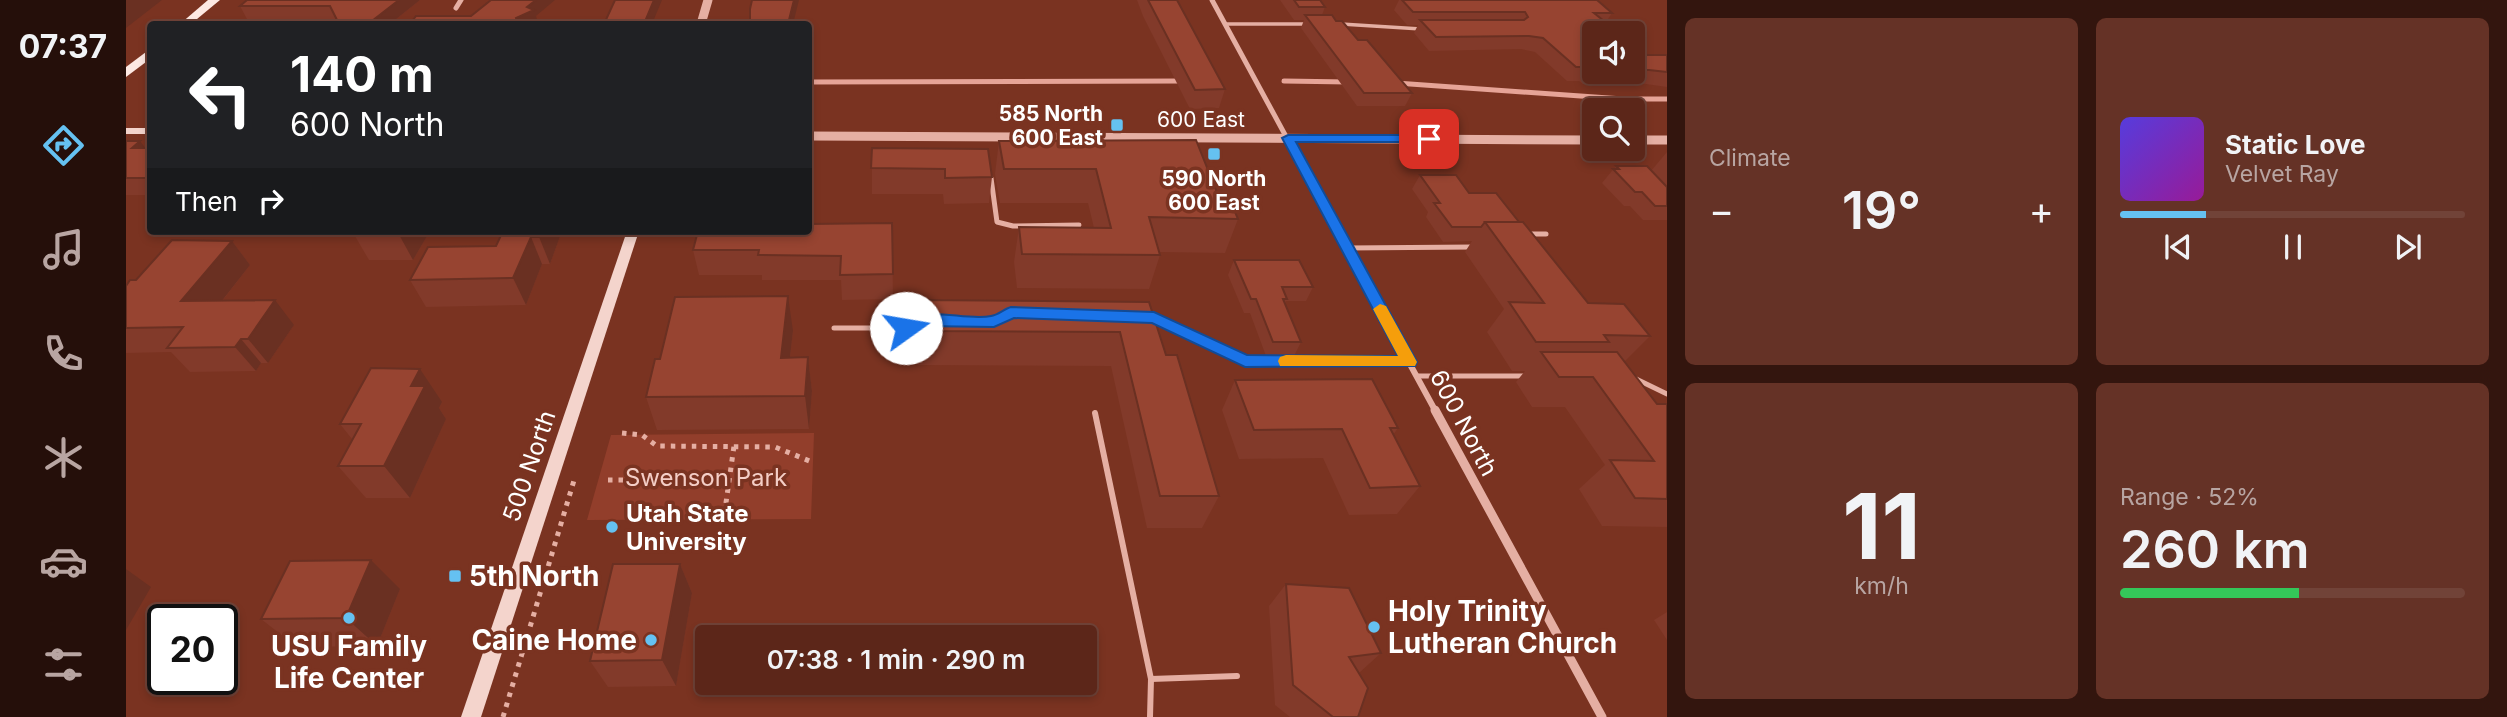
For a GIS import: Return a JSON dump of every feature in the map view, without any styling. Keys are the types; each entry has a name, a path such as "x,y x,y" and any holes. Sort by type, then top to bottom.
{"main road":[{"path":"189,21 215,0"},
{"path":"126,73 147,56"},
{"path":"126,131 147,131"},
{"name":"500 North","path":"471,717 632,235"}],"street":[{"path":"456,8 461,0"},
{"path":"702,21 708,0"},
{"name":"600 North","path":"1213,0 1602,717"},
{"name":"600 East","path":"812,136 1582,139"},
{"path":"1645,140 1667,140"}],"lane":[{"path":"1226,24 1309,24"},
{"path":"1334,24 1427,29"},
{"path":"985,137 986,148"},
{"path":"990,172 997,222 1013,226 1079,225"},
{"path":"1528,246 1525,234 1546,234"},
{"path":"1347,248 1478,247"},
{"path":"1141,317 1154,317 1245,361 1409,362"},
{"path":"834,328 906,328 920,320 932,320"},
{"path":"1417,376 1527,376"},
{"path":"1622,377 1635,377 1667,394"},
{"path":"1095,413 1151,679 1150,717"},
{"path":"1151,679 1237,676"}],"path":[{"path":"622,433 641,433 651,438 657,446 775,447 812,462"},
{"path":"723,524 734,446"},
{"path":"608,480 677,480"}],"green space":[{"name":"Swenson Park","path":"814,433 811,519 587,520 611,435"}],"building":[{"path":"247,0 399,0 372,21 338,21 330,6 240,6"},
{"path":"491,0 536,0 527,7 534,10 516,18 517,21 412,21 416,16 471,16"},
{"path":"615,0 654,0 645,21 605,21"},
{"path":"752,0 794,0 789,21 750,21"},
{"path":"1148,0 1177,0 1225,89 1195,90"},
{"path":"1294,0 1320,0 1325,7 1299,7"},
{"path":"1402,0 1597,0 1612,13 1594,13 1604,21 1582,21 1582,67 1576,67 1543,38 1436,37 1420,20 1524,20 1528,17 1525,12 1413,12"},
{"path":"1305,15 1332,15 1336,21 1342,21 1358,40 1367,40 1412,93 1364,93"},
{"path":"1645,53 1667,55 1667,72 1645,70"},
{"path":"1196,140 1218,195 1228,195 1238,219 1149,217 1160,255 1022,254 1019,227 1111,228 1096,169 1004,169 999,141"},
{"path":"126,141 140,141 132,148 147,148 147,178 126,178"},
{"path":"872,148 988,149 992,177 945,178 945,169 871,168"},
{"path":"1616,166 1647,166 1667,187 1667,206 1655,206 1642,192 1635,192 1613,169 1619,169"},
{"path":"1420,175 1456,175 1469,193 1496,193 1519,222 1485,222 1481,227 1452,227 1434,203 1440,203"},
{"path":"1485,222 1523,222 1588,303 1624,304 1650,336 1604,335 1609,342 1536,342 1509,302 1544,303"},
{"path":"892,223 893,274 840,275 841,256 758,255 759,250 693,250 697,235 812,235 812,224"},
{"path":"501,235 540,235 531,237 513,278 410,280 428,247 496,246"},
{"path":"172,240 232,241 181,301 275,300 248,339 241,339 235,347 167,348 183,327 126,328 126,286 130,280 136,280"},
{"path":"1234,260 1299,260 1313,287 1282,287 1287,299 1283,299 1301,342 1273,342 1256,299 1251,299"},
{"path":"788,296 781,358 808,357 805,396 646,397 655,359 660,359 675,297"},
{"path":"919,300 1149,302 1166,355 1177,355 1219,496 1160,496 1120,332 919,331"},
{"path":"1541,352 1617,352 1657,404 1667,404 1667,499 1635,498 1610,460 1654,461 1593,377 1559,377"},
{"path":"371,368 420,369 411,386 425,386 384,466 338,466 361,424 340,424"},
{"path":"1372,379 1398,428 1390,428 1420,486 1370,488 1342,429 1254,430 1235,380"},
{"path":"371,560 346,618 261,619 290,561"},
{"path":"613,564 680,564 662,660 590,661"},
{"path":"1286,584 1349,588 1381,653 1349,657 1368,688 1358,717 1333,717 1293,685"}],"waterway":[{"path":"812,82 1183,81"},
{"path":"1284,81 1348,82"},
{"path":"1396,83 1623,99 1667,99"}],"slow traffic":[{"path":"1286,361 1409,362 1380,309"}],"place":[{"name":"585 North 600 East","path":"1117,125"},
{"name":"590 North 600 East","path":"1214,154"},
{"name":"Utah State University","path":"612,527"},
{"name":"5th North","path":"455,576"},
{"name":"USU Family Life Center","path":"349,618"},
{"name":"Holy Trinity Lutheran Church","path":"1374,627"},
{"name":"Caine Home","path":"651,640"}],"route":[{"path":"906,328 920,320 994,322 1011,312 1154,317 1245,361 1409,362 1288,138 1429,139"}]}
